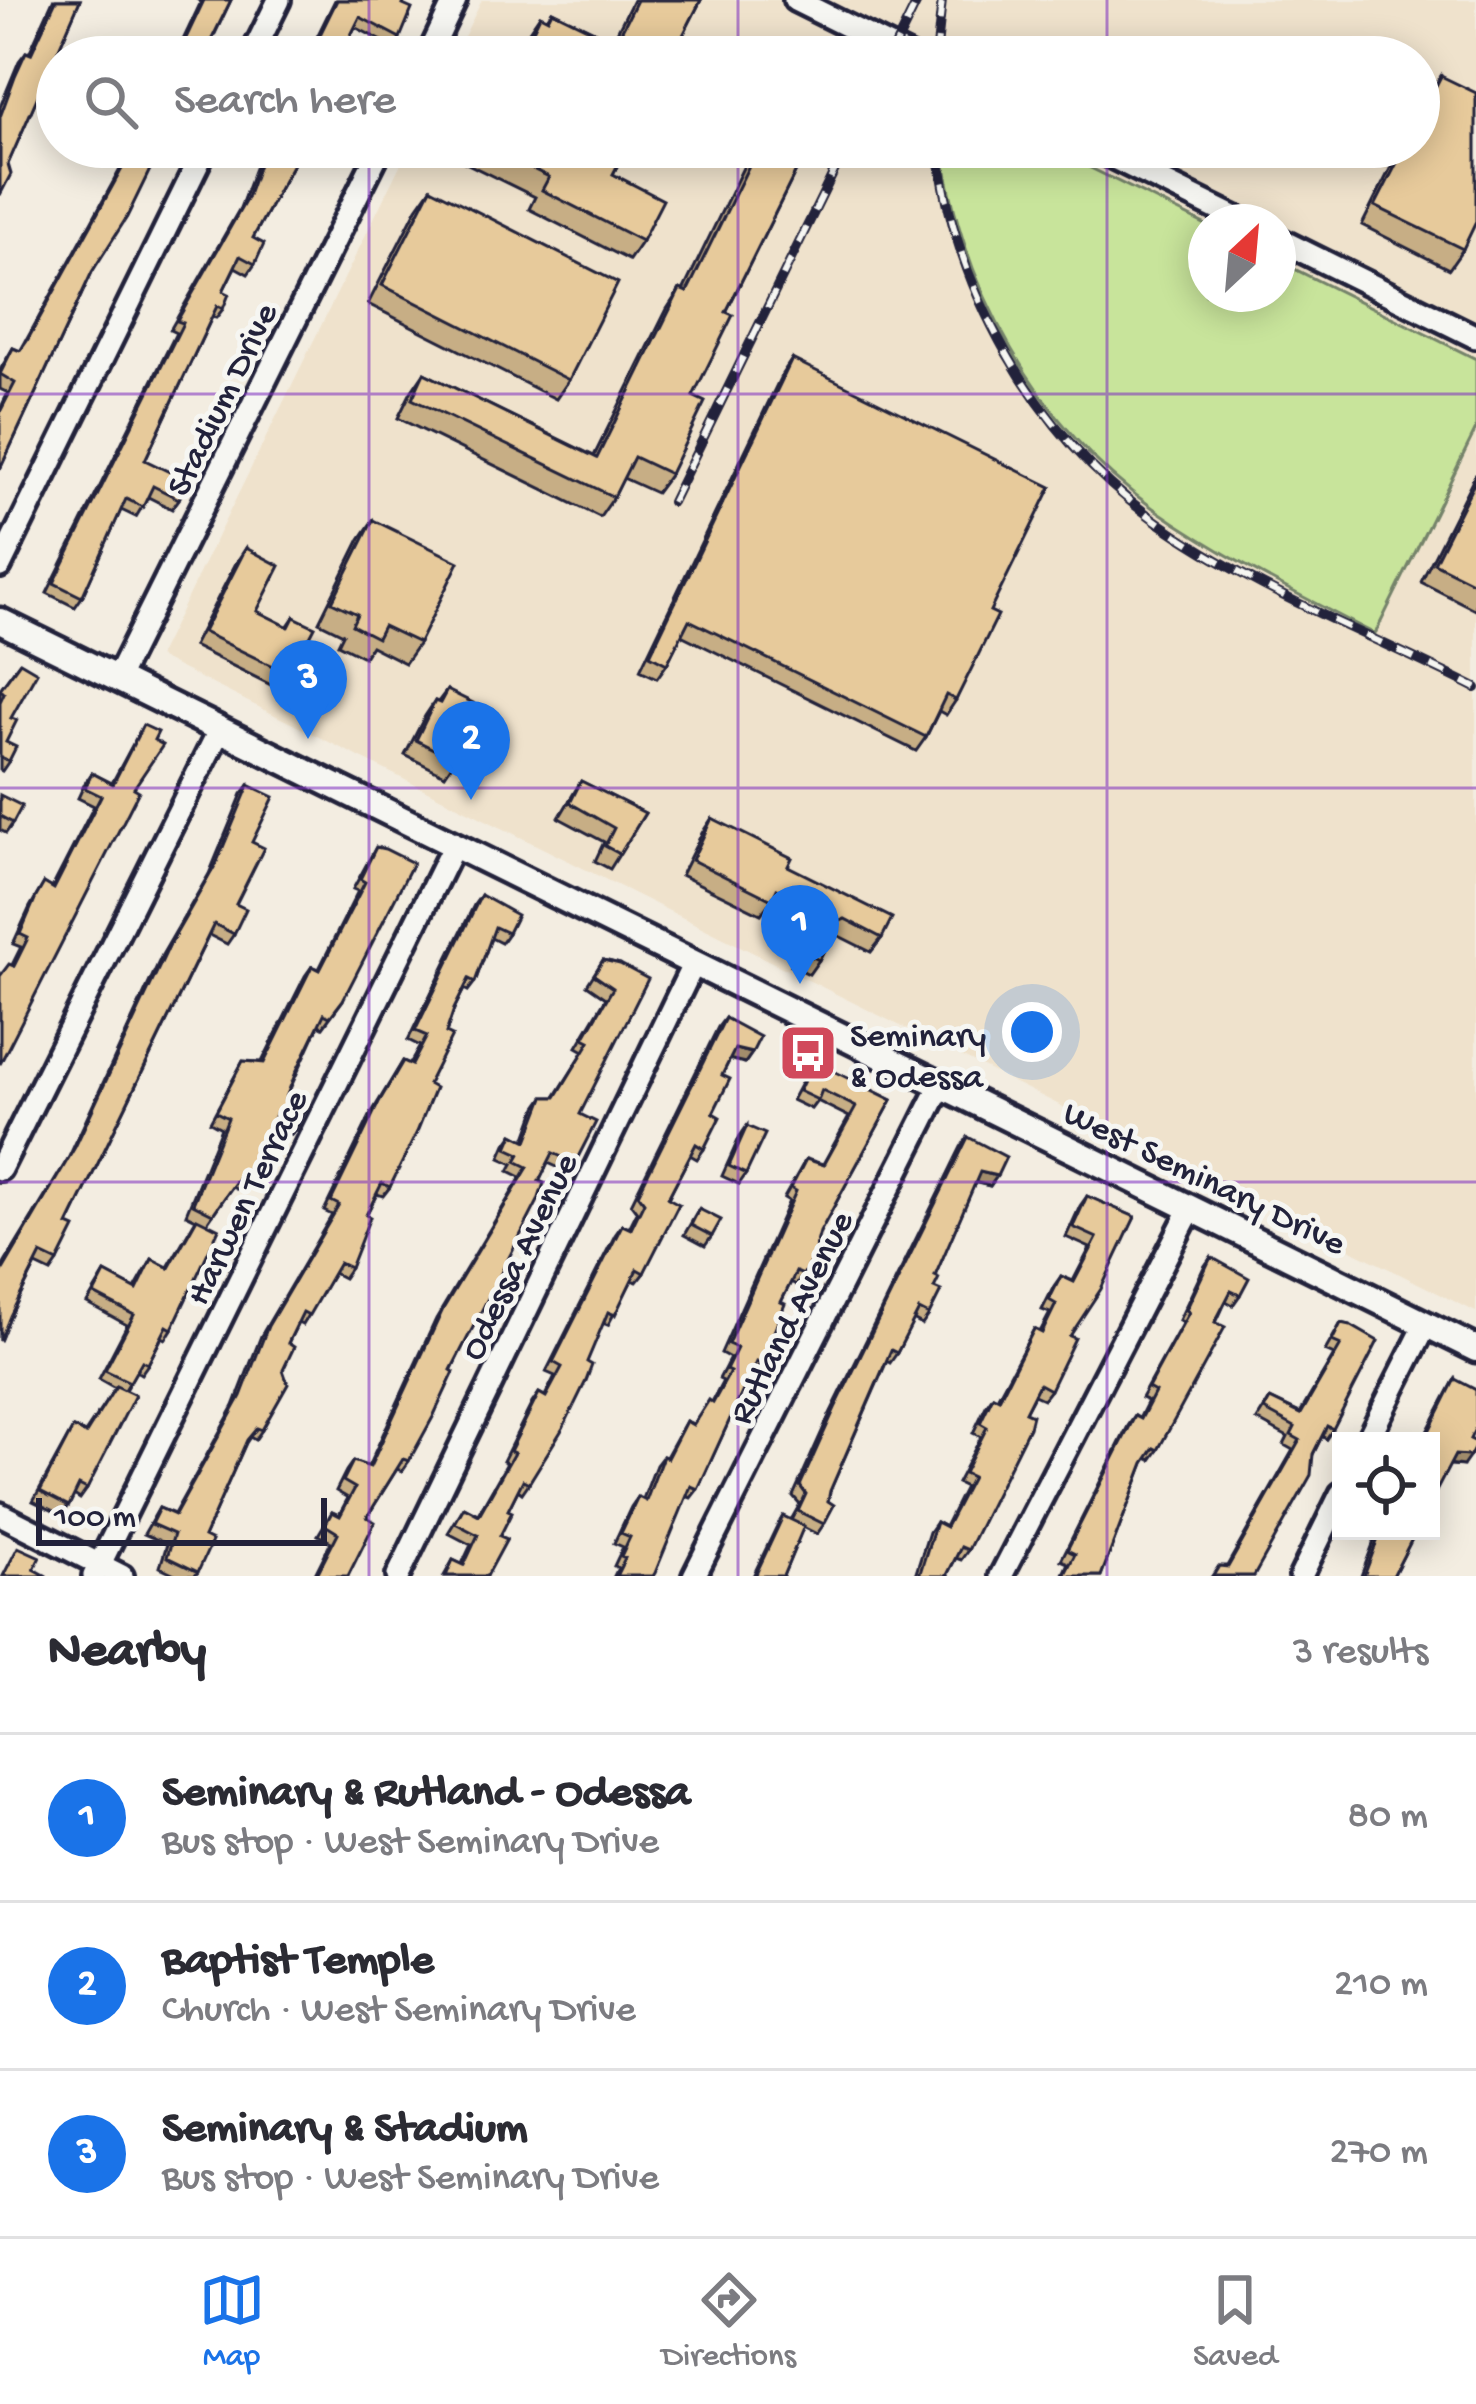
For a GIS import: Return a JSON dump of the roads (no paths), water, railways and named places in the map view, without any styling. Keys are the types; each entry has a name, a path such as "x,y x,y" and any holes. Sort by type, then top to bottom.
{"main road":[{"name":"West Seminary Drive","path":"0,621 1476,1349"}],"street":[{"path":"261,36 279,0"},
{"path":"438,36 455,0"},
{"path":"794,0 867,36"},
{"path":"0,566 196,168"},
{"name":"Stadium Drive","path":"117,678 371,168"},
{"path":"1135,168 1208,204"},
{"path":"1296,248 1476,337"},
{"path":"0,1169 220,729"},
{"name":"Harwen Terrace","path":"97,1570 454,845"},
{"name":"Odessa Avenue","path":"398,1576 694,963"},
{"name":"Rutland Avenue","path":"694,1576 941,1085"},
{"path":"1001,1576 1191,1208"},
{"path":"1372,1432 1426,1324"},
{"path":"1301,1576 1332,1513"},
{"path":"0,1514 97,1570 122,1576"}],"railway":[{"path":"900,36 918,0"},
{"path":"938,36 942,0"},
{"path":"672,502 836,168"},
{"path":"942,168 962,253 1007,354 1071,444 1110,484 1152,518 1228,566 1476,688"}],"place":[{"name":"Seminary & Stadium","path":"308,739"},
{"name":"Baptist Temple","path":"471,800"},
{"name":"Seminary & Rutland - Odessa","path":"800,984"},
{"name":"Seminary & Odessa","path":"808,1053"}]}
